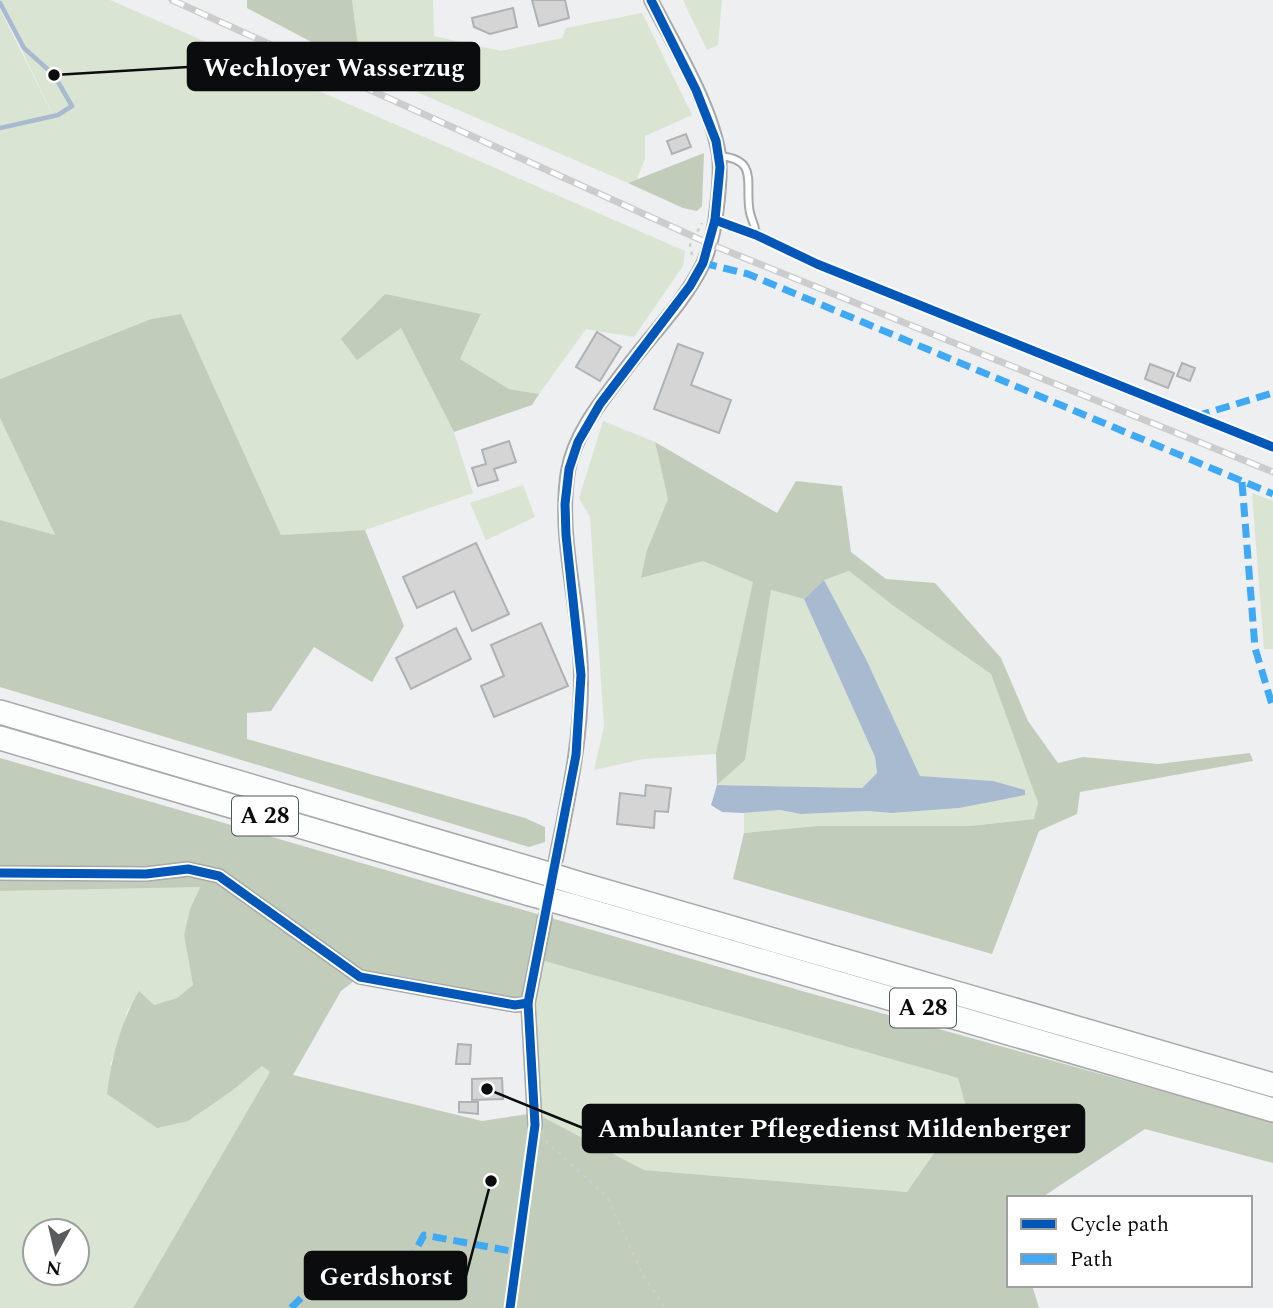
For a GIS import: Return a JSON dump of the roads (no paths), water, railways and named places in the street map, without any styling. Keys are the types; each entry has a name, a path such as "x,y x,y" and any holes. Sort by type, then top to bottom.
{"highway":[{"name":"A 28","path":"0,712 1273,1085"},
{"name":"A 28","path":"0,738 1273,1110"}],"street":[{"path":"556,859 576,755 581,676 566,535 565,504 569,469 578,442 600,404 690,286 703,263 715,220 719,156 696,90 651,0"},
{"path":"0,873 146,874 188,869 219,876 360,977 515,1005 528,1003"},
{"path":"535,1128 528,1003 545,916"}],"lane":[{"path":"719,156 734,157 747,169 750,213 756,227 756,235"}],"water":[{"path":"824,580 866,659 920,776 993,781 1025,790 1025,795 959,808 892,813 868,811 801,814 780,810 744,813 722,812 711,805 717,785 862,788 877,773 875,757 804,599"}],"waterway":[{"path":"0,3 24,48 54,75 72,106 58,115 0,128"}],"railway":[{"path":"172,0 710,244 1273,472"}],"place":[{"name":"Wechloyer Wasserzug","path":"54,75"},
{"name":"Ambulanter Pflegedienst Mildenberger","path":"487,1089"},
{"name":"Gerdshorst","path":"491,1181"}]}
